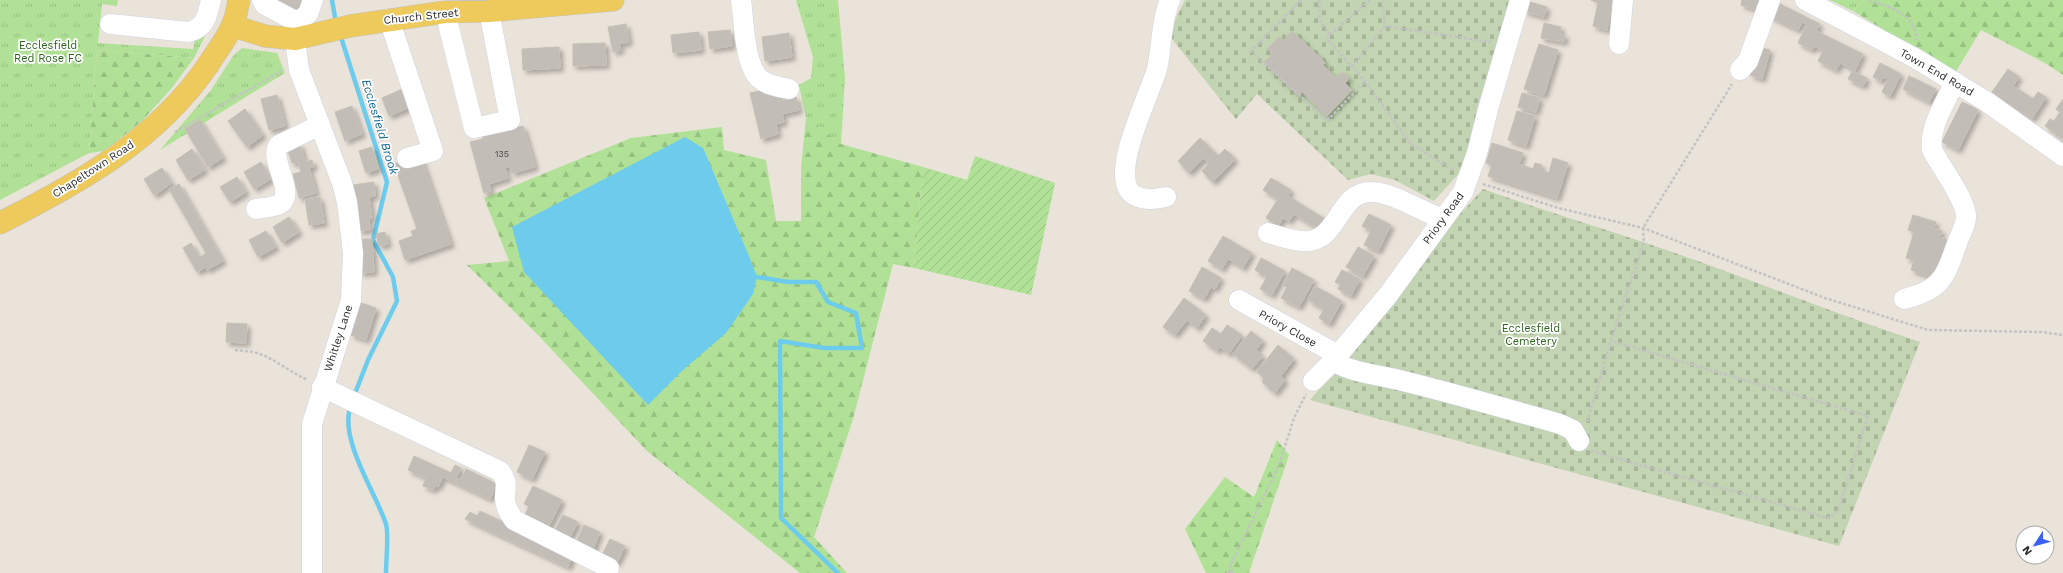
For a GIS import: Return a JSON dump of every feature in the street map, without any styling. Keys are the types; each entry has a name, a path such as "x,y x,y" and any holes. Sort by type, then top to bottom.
{"main road":[{"path":"233,26 239,0"},
{"name":"Church Street","path":"233,26 265,36 295,39 389,19 445,12 489,11 538,3 613,0"},
{"name":"Chapeltown Road","path":"0,223 91,173 118,156 150,130 179,102 196,81 233,26"}],"street":[{"path":"110,24 189,32 198,30 204,22 211,0"},
{"path":"262,0 265,5 298,22 308,14 313,0"},
{"path":"741,0 753,70 761,80 774,86 789,89"},
{"path":"1166,198 1146,200 1132,194 1126,184 1125,162 1157,69 1170,0"},
{"name":"Priory Road","path":"1313,381 1335,358 1388,295 1463,192 1469,180 1520,0"},
{"path":"1619,44 1623,0"},
{"path":"1740,70 1748,61 1770,0"},
{"name":"Town End Road","path":"1805,0 1915,58 1955,82 1987,102 2063,156"},
{"path":"445,12 474,128 510,120 489,11"},
{"path":"389,19 433,151 407,158"},
{"name":"Whitley Lane","path":"295,39 297,62 306,91 342,183 347,202 353,253 351,300 322,386 312,424 312,573"},
{"path":"1904,299 1924,294 1938,284 1946,274 1967,216 1963,202 1932,150 1931,142 1933,130 1955,82"},
{"path":"256,209 279,204 284,199 285,189 282,174 275,156 275,149 279,145 320,125"},
{"path":"1268,233 1302,241 1318,239 1332,228 1346,204 1357,195 1371,192 1392,196 1424,212 1443,219"},
{"name":"Priory Close","path":"1239,300 1335,358 1343,368 1375,374 1440,390 1560,424 1573,430 1579,441"},
{"path":"322,386 500,471 506,479 507,489 504,500 508,511 514,520 609,568"}],"path":[{"path":"1301,0 1251,51 1327,121 1365,81"},
{"path":"1319,0 1320,20 1330,35"},
{"path":"1370,0 1326,38 1365,81 1410,143 1469,180 1558,208 1643,228 1825,298 1928,330 2042,332 2063,335"},
{"path":"1352,66 1385,26 1382,0"},
{"path":"1869,0 1904,13 1912,23 1916,32 1915,58"},
{"path":"1385,26 1507,44"},
{"path":"150,130 164,139 297,62"},
{"path":"1611,341 1868,416 1838,511 1828,518 1576,446 1584,433 1611,341 1644,242 1643,228 1740,70"},
{"path":"235,350 257,353 267,357 287,370 322,386"},
{"path":"1229,573 1230,566 1279,465 1294,418 1313,381"},
{"path":"1230,566 1232,573"}],"green space":[{"name":"Ecclesfield Red Rose FC","path":"0,0 118,0 117,6 102,4 98,43 193,49 195,39 199,40 215,7 221,4 194,58 97,50 89,153 0,200"},
{"path":"796,0 838,0 845,78 841,144 806,117 799,85 811,78 813,57"},
{"path":"1185,0 1510,0 1462,170 1434,201 1395,180 1371,174 1348,180 1257,94 1236,119 1168,34"},
{"path":"1830,0 1864,0 1853,11"},
{"path":"1864,0 2063,0 2063,75 2045,63 1981,30 1955,73 1853,11"},
{"path":"242,48 277,53 285,73 160,150 211,90 233,56"},
{"path":"97,50 194,58 171,89 141,122 104,151 89,153"},
{"path":"806,117 841,144 923,167 914,268 893,264 853,419 814,537 847,573 800,573 647,451 537,334 467,265 509,261 484,198 631,138 722,127 724,150 766,160 776,221 801,221 801,168"},
{"path":"975,156 1055,183 1031,295 914,268 923,167 967,180"},
{"name":"Ecclesfield Cemetery","path":"1483,189 1678,254 1920,342 1839,546 1310,400 1372,328 1461,213"},
{"path":"1277,440 1289,455 1249,573 1206,573 1185,529 1225,477 1254,497"}],"water":[{"path":"685,137 703,148 757,277 753,294 726,333 683,370 648,405 524,272 512,227"}],"building":[{"path":"271,0 308,0 301,14"},
{"path":"1591,0 1613,0 1607,30 1593,26 1598,3"},
{"path":"1742,0 1762,0 1759,10 1741,5"},
{"path":"1527,1 1547,7 1544,17 1524,11"},
{"path":"1774,1 1820,24 1816,31 1863,54 1854,72 1867,78 1863,86 1848,79 1853,69 1840,63 1836,70 1818,61 1823,51 1814,46 1812,50 1798,43 1807,24 1802,22 1798,30 1767,15"},
{"path":"1544,23 1561,27 1560,34 1565,35 1564,42 1541,38"},
{"path":"626,24 629,42 619,44 621,50 613,52 608,27"},
{"path":"730,30 732,46 710,49 708,32"},
{"path":"1292,31 1325,62 1323,65 1336,78 1342,72 1349,78 1345,83 1352,90 1327,116 1302,92 1299,96 1264,62 1273,54 1267,49 1279,37 1283,41"},
{"path":"699,32 701,50 673,53 671,35"},
{"path":"789,33 792,57 765,61 762,37"},
{"path":"605,43 606,65 573,66 573,44"},
{"path":"1539,44 1558,50 1544,95 1524,89"},
{"path":"559,47 560,68 523,70 522,49"},
{"path":"1758,47 1770,50 1762,79 1750,75"},
{"path":"1880,63 1901,74 1890,96 1882,92 1888,79 1883,77 1881,81 1873,77"},
{"path":"2008,69 2019,77 2013,86 2021,91 2012,106 1992,92"},
{"path":"1909,76 1936,89 1929,102 1903,89"},
{"path":"407,87 415,105 389,116 382,98"},
{"path":"764,90 765,94 778,91 780,101 796,97 799,110 782,114 784,122 776,124 778,134 761,139 750,93"},
{"path":"2021,91 2033,99 2038,92 2046,97 2032,119 2012,106"},
{"path":"1522,93 1540,98 1536,112 1518,107"},
{"path":"277,95 285,126 269,130 261,99"},
{"path":"2063,99 2063,139 2045,126 2050,119 2054,121 2060,112 2056,109"},
{"path":"1962,102 1978,110 1958,150 1942,142"},
{"path":"352,106 362,134 345,141 335,112"},
{"path":"245,109 263,135 247,147 228,121"},
{"path":"1517,111 1535,116 1526,146 1508,140"},
{"path":"200,120 223,158 208,167 185,129"},
{"path":"523,126 535,167 512,173 510,166 505,168 508,178 489,184 491,191 484,193 470,142 483,139 481,133 507,130"},
{"path":"1200,138 1218,156 1225,149 1235,159 1213,182 1202,171 1209,164 1204,158 1189,173 1178,161"},
{"path":"1492,143 1523,153 1519,164 1533,169 1535,163 1542,165 1540,170 1549,173 1553,158 1568,163 1557,198 1488,176 1492,165 1486,163"},
{"path":"300,144 305,162 312,160 314,167 309,168 316,193 299,198 293,174 301,172 298,162 292,163 287,147"},
{"path":"372,147 378,169 366,173 359,151"},
{"path":"192,149 205,170 188,180 176,160"},
{"path":"420,155 451,244 405,260 399,241 413,236 411,231 417,229 394,164"},
{"path":"261,162 271,179 254,189 244,172"},
{"path":"162,168 172,183 154,195 144,179"},
{"path":"237,177 246,192 230,202 220,187"},
{"path":"1271,178 1291,190 1288,196 1325,219 1319,229 1294,214 1289,221 1283,218 1278,226 1266,218 1278,199 1263,190"},
{"path":"374,182 375,196 369,197 372,218 369,218 370,230 359,231 353,185"},
{"path":"179,184 223,261 207,270 206,267 197,272 183,248 191,243 199,258 206,253 169,189"},
{"path":"320,197 324,223 309,225 305,199"},
{"path":"1369,214 1391,225 1378,251 1364,245 1371,231 1362,226"},
{"path":"1913,215 1936,222 1934,228 1942,231 1940,237 1948,240 1936,278 1911,270 1914,260 1906,258 1914,232 1908,230"},
{"path":"289,217 299,232 282,243 273,227"},
{"path":"266,231 276,247 258,257 249,240"},
{"path":"385,232 388,244 379,246 376,234"},
{"path":"1223,236 1252,253 1243,268 1228,259 1222,269 1208,261"},
{"path":"358,239 372,239 374,272 360,273"},
{"path":"1358,247 1374,256 1363,276 1346,267"},
{"path":"1261,258 1285,271 1272,295 1260,289 1267,277 1255,270"},
{"path":"1202,267 1221,278 1215,289 1211,287 1204,299 1189,291"},
{"path":"1292,268 1314,280 1299,307 1281,298 1287,287 1283,285"},
{"path":"1342,270 1360,279 1351,296 1338,289 1341,285 1335,282"},
{"path":"1315,286 1342,301 1329,324 1319,318 1324,309 1308,300"},
{"path":"1184,298 1206,315 1197,328 1187,320 1175,335 1163,327"},
{"path":"361,303 376,308 366,340 351,335"},
{"path":"227,323 247,324 246,343 226,342"},
{"path":"1227,325 1242,335 1229,354 1220,347 1217,351 1203,341 1212,328 1221,334"},
{"path":"1251,331 1263,341 1256,350 1263,356 1252,369 1233,354"},
{"path":"1278,345 1294,359 1281,376 1285,380 1275,393 1262,382 1264,378 1257,372"},
{"path":"529,445 545,452 532,479 517,472"},
{"path":"414,456 451,473 455,465 461,468 456,478 461,480 466,469 497,484 490,499 443,477 438,487 435,486 433,490 423,486 426,478 408,470"},
{"path":"533,486 562,500 547,530 523,519 529,506 524,504"},
{"path":"480,511 573,555 568,567 465,519 470,512 477,516"},
{"path":"563,515 578,522 568,541 553,534"},
{"path":"584,525 600,532 593,550 576,543"},
{"path":"610,539 625,546 617,563 602,555"}],"waterway":[{"name":"Ecclesfield Brook","path":"332,0 336,23"},
{"name":"Ecclesfield Brook","path":"340,34 387,182 373,240 393,277 397,301 368,360 354,396"},
{"path":"757,277 788,282 816,282 828,302 856,313 862,348 824,348 780,341 781,518 838,573"},
{"name":"Ecclesfield Brook","path":"351,405 348,418 349,433 353,448 386,524 386,573"}]}
